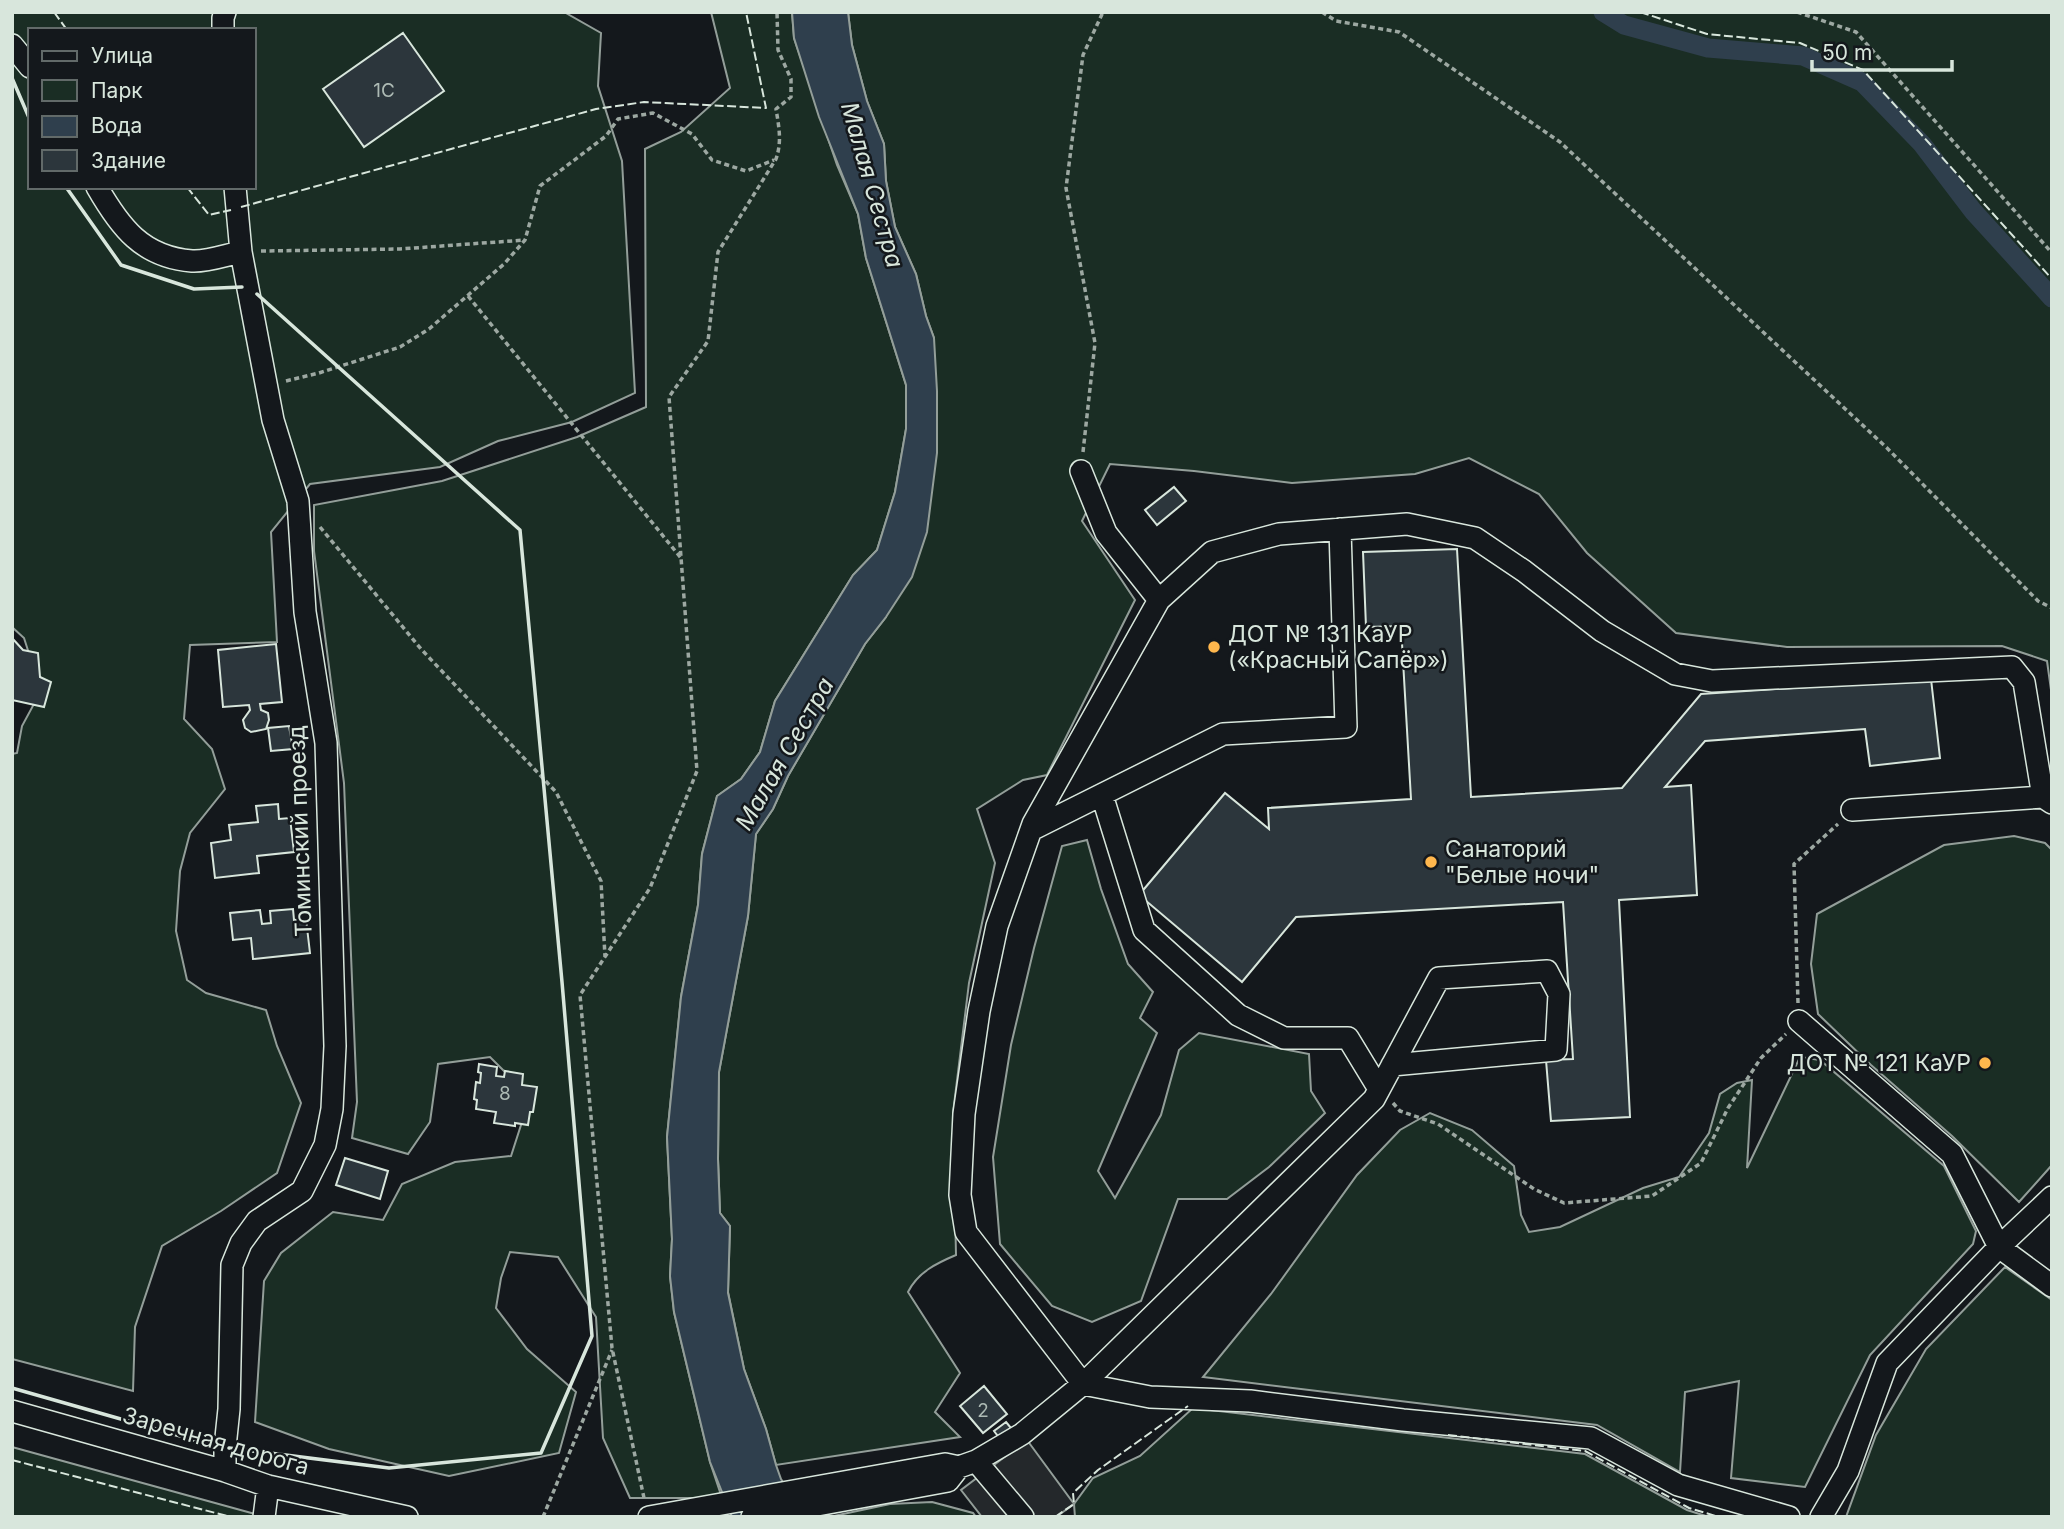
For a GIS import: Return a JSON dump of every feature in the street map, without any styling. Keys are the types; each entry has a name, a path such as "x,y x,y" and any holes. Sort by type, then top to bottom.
{"street":[{"path":"12,45 28,65"},
{"path":"98,189 124,229 140,243 164,255 194,261 241,252"},
{"name":"Томинский проезд","path":"225,1471 232,1265 241,1243 257,1221 302,1191 325,1145 332,1109 335,1046 326,743 305,612 298,501 273,420 241,252 235,189"},
{"path":"1081,471 1106,533 1159,600"},
{"path":"1789,1517 1678,1485 1591,1438 1404,1420 1250,1401 1150,1396 1083,1384 966,1232 960,1195 964,1114 979,1011 997,926 1031,830 1159,600 1212,552 1279,534 1407,524 1475,538 1524,571 1602,631 1675,674 1712,681 2012,667 2024,682 2048,800 1852,810"},
{"path":"1031,830 1223,734 1346,727 1340,529"},
{"path":"1102,794 1144,930 1238,1015 1284,1038 1348,1038 1379,1089"},
{"path":"752,1517 957,1468 1021,1434 1083,1384 1374,1099 1379,1089 1439,978 1547,971 1559,994 1556,1050 1392,1065"},
{"path":"1798,1021 1952,1154 1999,1248 2052,1286"},
{"path":"1821,1517 1848,1471 1887,1363 2052,1197"},
{"name":"Заречная дорога","path":"12,1411 225,1471 268,1486 407,1517"},
{"path":"647,1510 957,1468 1023,1517"},
{"path":"264,1517 268,1486"}],"path":[{"path":"647,1510 612,1348 580,995 650,888 697,771 669,397 708,341 718,252 776,159 780,134 776,109 791,97 791,79 778,50 778,12"},
{"path":"1081,471 1095,343 1066,188 1083,55 1103,12"},
{"path":"1322,12 1336,21 1399,32 1560,142 1887,448 2038,601 2052,608"},
{"path":"1797,12 1856,32 2052,253"},
{"path":"266,385 319,373 400,346 429,329 504,264 524,240 540,186 606,136 618,119 653,113 692,134 712,160 746,171 776,159"},
{"path":"241,252 400,249 524,240"},
{"path":"468,296 681,559"},
{"path":"298,501 421,649 556,792 601,881 605,958"},
{"path":"1379,1089 1400,1111 1438,1124 1534,1189 1564,1203 1652,1196 1701,1163 1728,1108 1761,1058 1798,1021 1794,864 1852,810"},
{"path":"542,1517 612,1348"}],"green space":[{"path":"12,12 564,12 601,33 598,86 622,161 635,393 572,422 498,441 440,467 310,484 271,532 277,642 190,645 184,719 212,749 225,789 190,833 180,871 176,931 187,980 206,993 266,1010 277,1046 301,1103 277,1173 162,1246 135,1327 133,1391 12,1359 12,754 17,753 22,726 41,691 24,638 12,627"},
{"path":"711,12 792,12 794,38 837,165 858,214 866,258 906,385 906,429 895,492 877,550 853,575 775,701 760,752 741,779 717,796 702,854 698,905 681,997 667,1137 672,1239 670,1276 674,1312 710,1462 722,1498 630,1498 603,1438 596,1317 558,1257 510,1252 501,1278 496,1308 527,1349 576,1392 559,1453 449,1476 329,1449 255,1422 264,1281 281,1253 333,1212 383,1220 402,1184 455,1162 511,1156 530,1097 490,1057 438,1064 430,1122 408,1154 352,1138 357,1102 344,783 314,551 314,505 442,481 577,437 646,407 645,149 681,132 730,88"},
{"path":"848,12 2052,12 2052,697 2047,661 2002,646 1787,647 1676,633 1587,553 1539,494 1469,458 1415,474 1292,483 1110,464 1082,521 1135,600 1047,775 1023,780 977,809 995,863 969,983 953,1113 956,1255 923,1274 908,1292 960,1373 935,1412 960,1437 776,1465 744,1369 728,1292 730,1226 720,1213 719,1072 748,916 756,834 773,809 788,776 865,644 886,617 934,338 916,274 895,227 886,181 884,144 867,101 852,45"},
{"path":"2014,836 2045,843 2052,850 2052,1165 2019,1202 1952,1136 1818,1014 1811,964 1817,914 1944,845"},
{"path":"1087,840 1128,964 1153,992 1140,1018 1157,1033 1098,1171 1115,1198 1161,1115 1179,1050 1199,1033 1309,1054 1311,1091 1325,1113 1269,1167 1227,1199 1178,1199 1141,1301 1092,1322 1052,1306 1000,1244 993,1157 1011,1045 1062,846"},
{"path":"1800,1057 1820,1060 1944,1166 1976,1231 1973,1244 1870,1355 1805,1487 1731,1478 1739,1381 1685,1392 1680,1472 1597,1425 1203,1377 1271,1294 1357,1175 1400,1130 1430,1113 1472,1130 1514,1166 1521,1215 1529,1232 1560,1227 1643,1188 1679,1177 1709,1133 1720,1094 1737,1083 1752,1080 1747,1168"},
{"path":"2005,1267 2052,1300 2052,1517 1846,1517 1876,1435 1926,1349"},
{"path":"1193,1408 1585,1454 1687,1510 1709,1517 1075,1517 1074,1504 1093,1478 1140,1456"},
{"path":"12,1447 255,1514 269,1517 12,1517"},
{"path":"932,1502 973,1513 976,1517 829,1517 890,1504"}],"shaded area":[{"path":"1027,1440 1074,1504 1056,1517 982,1517 961,1490"}],"water":[{"name":"Малая Сестра","path":"792,12 848,12 852,45 867,101 884,144 886,181 895,227 916,274 934,338 937,453 927,532 912,577 865,644 788,776 773,809 756,834 748,916 719,1072 720,1213 730,1226 728,1293 744,1369 781,1479 805,1517 732,1517 710,1462 674,1312 670,1276 672,1239 667,1137 681,997 698,905 702,854 717,796 741,779 760,752 775,701 853,575 877,550 895,492 906,429 906,385 866,258 858,214 819,117 794,38"}],"building":[{"path":"403,33 444,91 364,147 323,89"},
{"path":"1174,487 1186,501 1157,525 1145,510"},
{"name":"Санаторий \"Белые ночи\"","path":"1457,549 1471,797 1622,788 1701,694 1931,679 1940,758 1870,766 1865,729 1705,741 1665,787 1691,785 1697,895 1619,900 1630,1117 1551,1121 1546,1060 1573,1059 1563,902 1296,917 1242,982 1139,895 1225,793 1269,829 1268,808 1411,799 1401,626 1366,627 1363,552"},
{"path":"12,638 23,650 38,653 40,677 51,682 44,707 12,700"},
{"path":"276,644 282,702 260,704 261,710 268,713 269,720 266,729 251,732 245,728 243,720 250,710 249,705 223,707 218,650"},
{"path":"289,726 293,749 271,751 268,728"},
{"path":"278,804 279,819 290,818 294,852 257,856 259,873 215,878 211,843 231,840 229,825 258,822 256,806"},
{"path":"293,909 294,920 306,919 310,953 253,959 251,938 233,940 230,913 260,910 262,924 271,923 270,911"},
{"path":"479,1064 497,1067 496,1076 504,1077 505,1071 523,1074 522,1085 537,1087 528,1125 494,1123 496,1112 476,1109 477,1100 474,1099 476,1082 480,1083"},
{"path":"345,1158 388,1171 380,1199 336,1185"},
{"path":"984,1386 1007,1414 983,1433 960,1406"},
{"path":"1006,1422 1016,1434 1004,1444 994,1431"}],"waterway":[{"path":"1603,12 1624,25 1708,48 1803,56 1862,82 1922,144 1973,211 2052,298"}],"fence":[{"path":"54,12 66,28"},
{"path":"241,207 596,109 644,102 766,108 746,12"},
{"path":"1640,12 1707,34 1800,43 1863,70 2052,279"},
{"path":"189,189 209,215 231,210"},
{"path":"1055,1517 1074,1504 1073,1493 1098,1470 1188,1406"},
{"path":"1448,1435 1585,1451 1689,1508 1719,1517"},
{"path":"12,1460 231,1517"}],"wall":[{"path":"12,78 28,115"},
{"path":"67,189 121,265 194,289 242,287"},
{"path":"229,1448 389,1468 541,1453 592,1336 520,530 257,294"},
{"path":"12,1388 219,1447"}],"place":[{"name":"ДОТ № 131 КаУР («Красный Сапёр»)","path":"1214,647"},
{"name":"Санаторий \"Белые ночи\"","path":"1431,862"},
{"name":"ДОТ № 121 КаУР","path":"1985,1063"}]}
